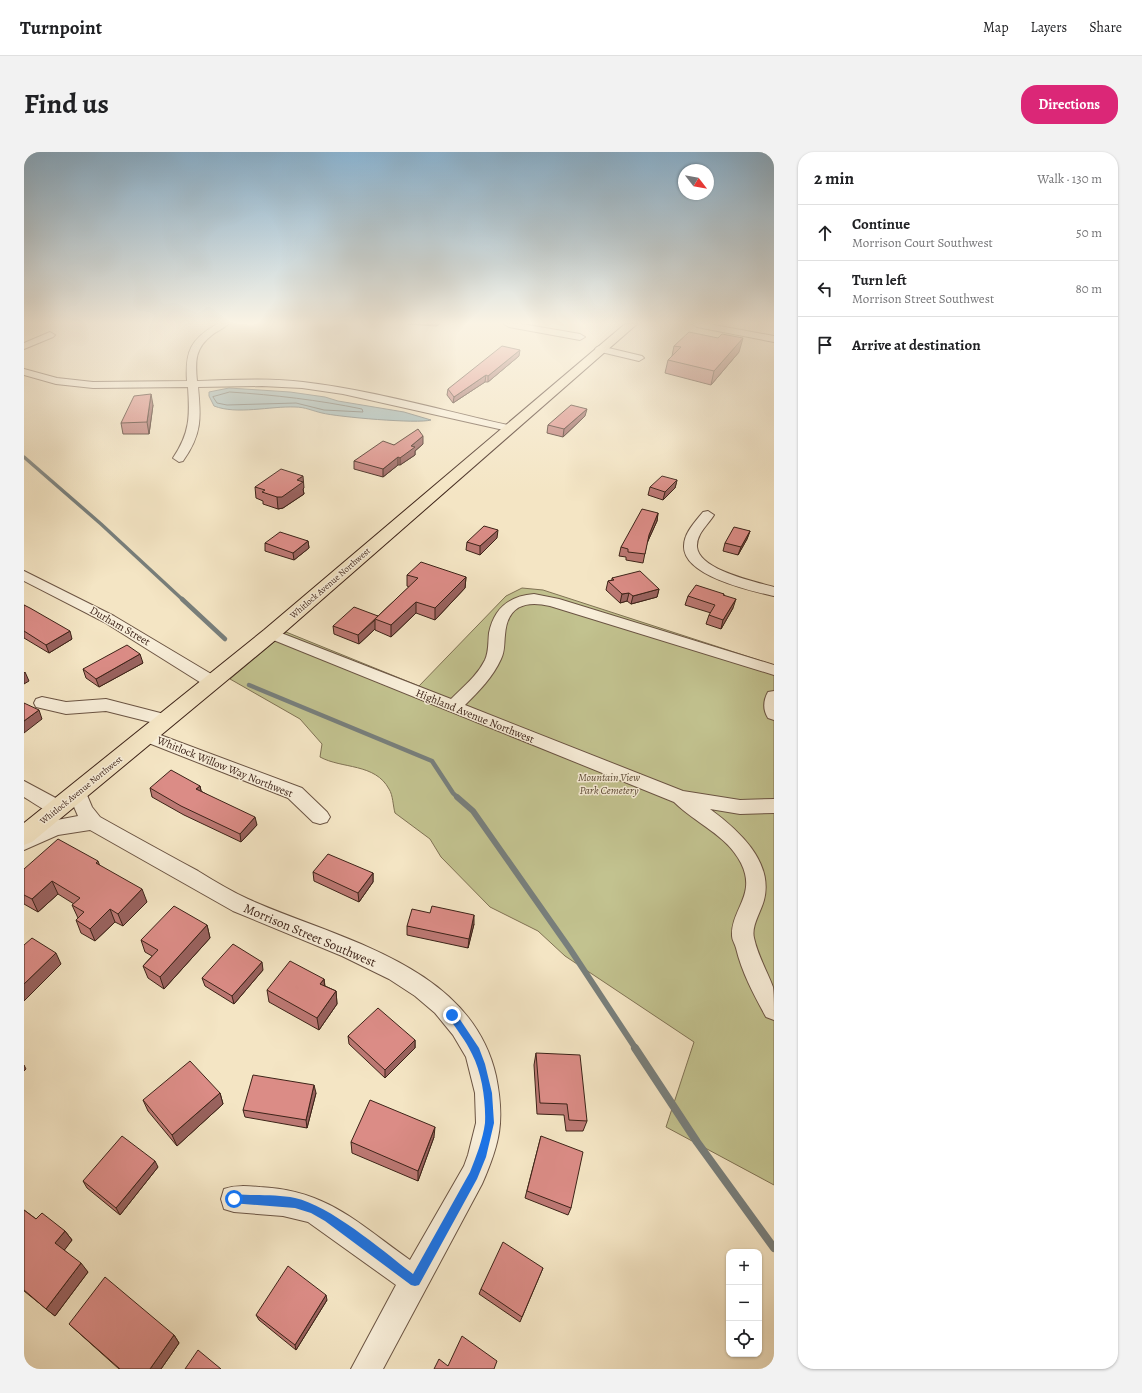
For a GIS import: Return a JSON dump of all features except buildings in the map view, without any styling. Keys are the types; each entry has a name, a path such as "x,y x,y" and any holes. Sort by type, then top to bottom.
{"highway":[{"name":"Whitlock Avenue Northwest","path":"24,836 271,634 564,381"}],"street":[{"path":"55,381 93,385 192,383 262,383 302,385 336,390 508,428"},
{"path":"179,458 185,451 195,428 192,383"},
{"path":"708,515 693,534 690,543 691,551 696,560 704,568 716,574 774,592"},
{"name":"Durham Street","path":"24,575 109,619 212,682"},
{"path":"453,707 483,675 493,660 497,652 497,632 506,610 511,605 525,598 554,602 774,670"},
{"name":"Highland Avenue Northwest","path":"271,634 680,797"},
{"path":"774,696 772,709 774,714"},
{"path":"42,703 66,708 106,705 166,720"},
{"name":"Whitlock Willow Way Northwest","path":"146,736 295,793 320,817"},
{"path":"24,788 58,808"},
{"name":"Morrison Street Southwest","path":"77,793 84,810 93,822 240,905 350,949 397,972 434,998 452,1015 476,1051 481,1064 487,1093 489,1123 481,1157 474,1175 366,1369"},
{"path":"680,797 740,807 774,806"},
{"path":"680,797 722,829 741,848 752,865 756,880 756,893 742,934 751,969 774,1010"},
{"path":"24,842 52,828 65,824 93,822"},
{"path":"234,1199 295,1203 313,1209 328,1218 415,1281"}],"green space":[{"name":"Mountain View Park Cemetery","path":"522,588 543,590 774,665 774,1185 666,1127 694,1042 565,956 538,931 490,907 441,857 430,839 395,813 390,791 383,781 367,771 329,761 320,757 322,744 300,719 230,679 286,632 419,686 506,596"}],"water":[{"path":"229,388 290,392 325,397 338,401 404,412 431,420 395,421 360,418 331,415 299,407 233,410 214,406 209,396 209,392"}],"waterway":[{"path":"24,457 101,524 183,600"},
{"path":"182,599 225,639"},
{"path":"249,685 432,761 457,797"},
{"path":"457,797 473,811 570,949 636,1049"},
{"path":"635,1048 697,1142 774,1248"}],"route":[{"path":"234,1199 295,1203 313,1209 321,1213 415,1281 474,1175 481,1157 489,1123 487,1093 481,1064 476,1051 452,1015"}]}
